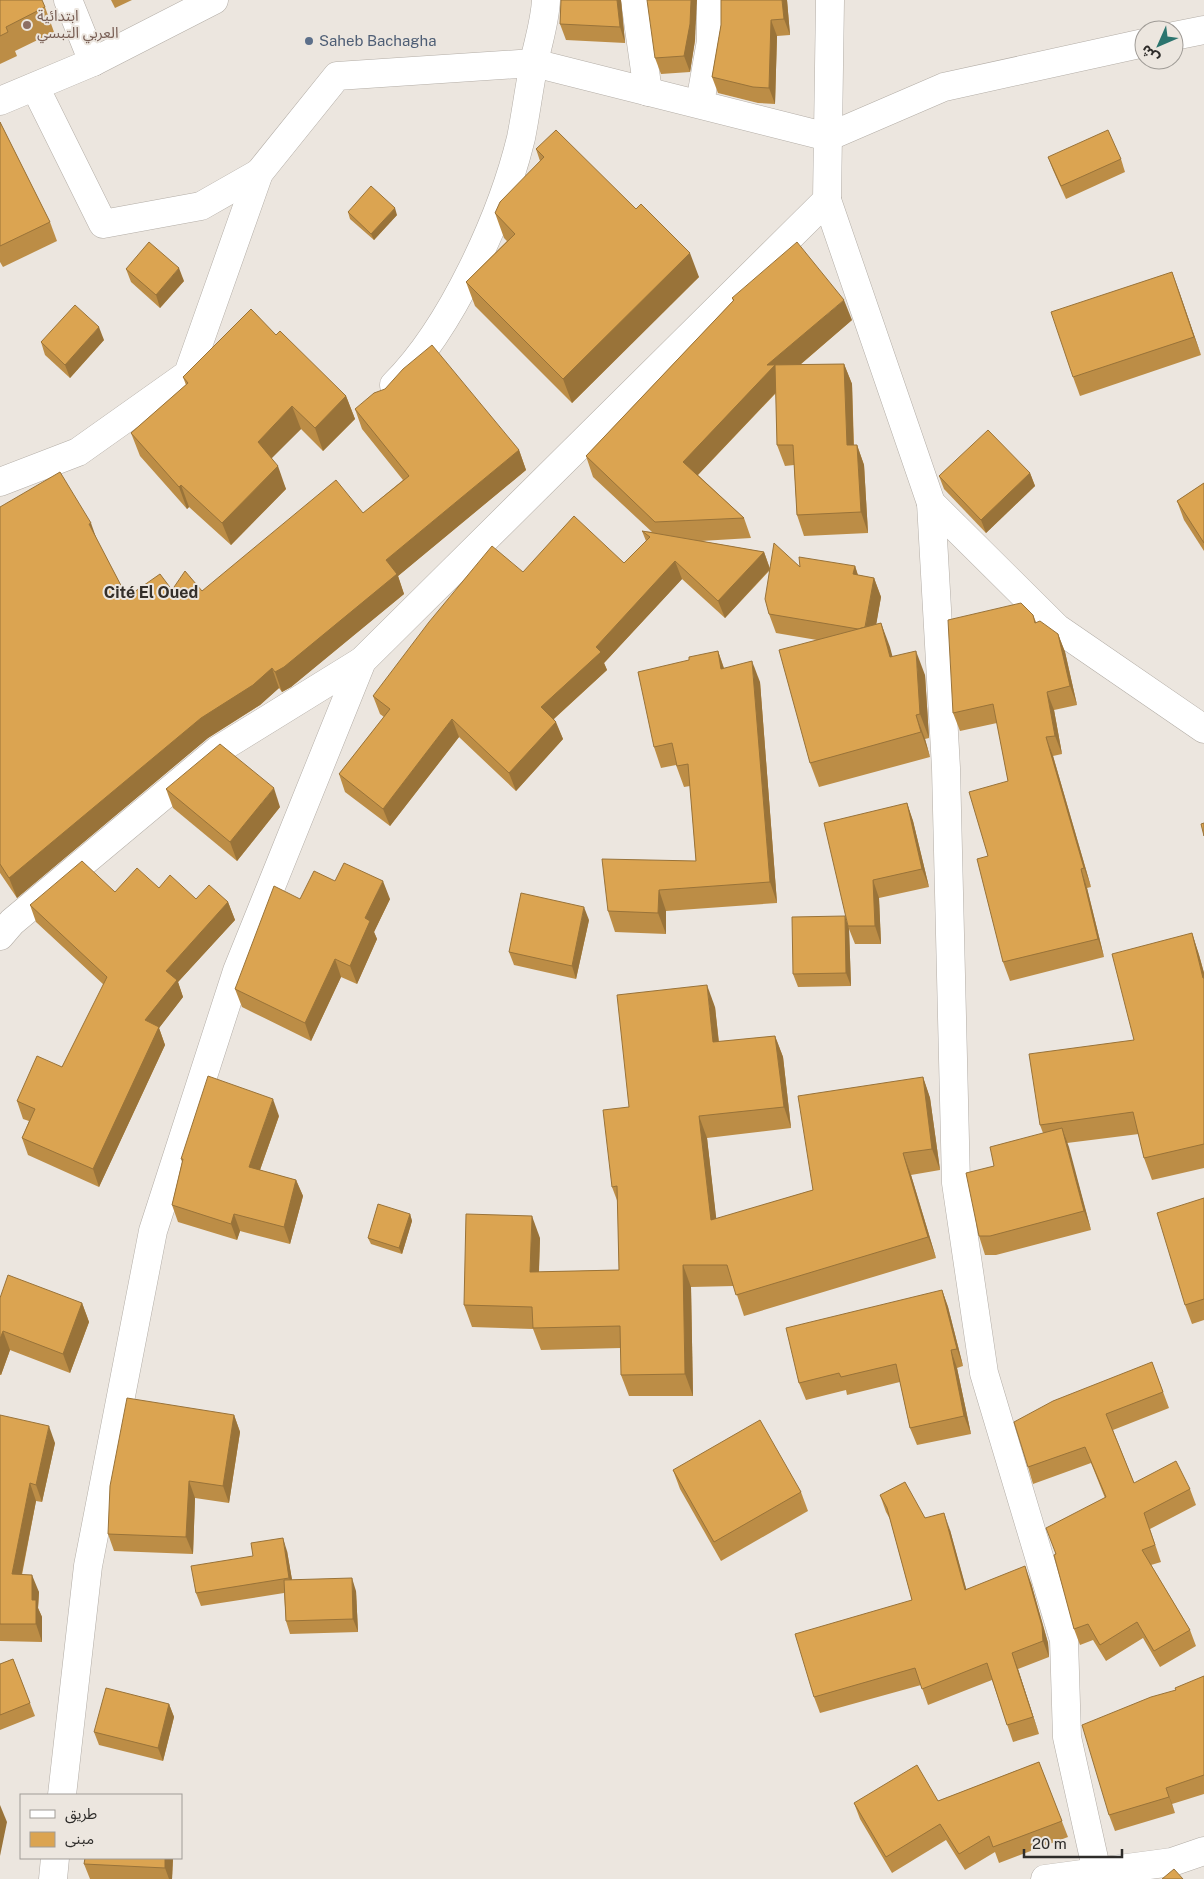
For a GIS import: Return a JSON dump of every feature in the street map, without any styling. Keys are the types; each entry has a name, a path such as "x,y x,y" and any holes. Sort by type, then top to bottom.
{"street":[{"path":"68,0 93,62"},
{"path":"0,101 93,62 214,0"},
{"path":"381,398 402,377 427,345 479,254 499,207 520,138 534,63 545,19 546,0"},
{"path":"635,0 648,92"},
{"path":"700,103 711,41 711,0"},
{"path":"830,0 826,200 931,503 946,768 956,1183 984,1373 1064,1640 1067,1737 1097,1872"},
{"path":"1184,34 1204,30"},
{"path":"0,482 78,452 188,374 259,173 337,76 534,63 700,103 828,137 944,87 1134,45"},
{"path":"36,87 103,224 201,206 259,173"},
{"path":"0,936 12,922 218,750 362,661 826,200"},
{"path":"931,503 1056,628 1204,729"},
{"path":"62,1794 88,1566 153,1231 237,971 362,661"},
{"path":"1044,1879 1172,1862 1204,1851"},
{"path":"53,1879 55,1859"}],"building":[{"path":"0,0 42,0 45,7 6,27 8,32 0,36"},
{"path":"561,0 617,0 620,27 560,24"},
{"path":"647,0 691,0 690,24 684,56 655,58"},
{"path":"721,0 782,0 784,19 771,20 769,88 753,87 712,77 721,25"},
{"path":"0,122 50,222 0,246"},
{"path":"556,130 636,209 641,204 690,253 563,379 466,282 515,234 495,213 500,202 544,157 536,149"},
{"path":"1108,130 1121,159 1061,186 1048,157"},
{"path":"371,186 395,208 371,234 348,212"},
{"path":"149,242 179,268 156,295 126,269"},
{"path":"797,242 844,300 767,365 844,364 847,445 857,445 861,512 797,515 793,445 777,445 775,365 683,462 744,518 655,522 586,456 734,300 732,298"},
{"path":"1172,272 1194,337 1073,377 1051,312"},
{"path":"75,305 99,327 65,365 41,342"},
{"path":"251,309 276,335 280,331 346,396 315,428 292,406 258,442 278,466 222,523 181,485 179,487 131,433 188,383 183,377"},
{"path":"432,345 519,450 386,560 397,574 284,667 275,672 272,668 253,685 201,718 9,878 0,864 0,507 60,472 91,523 89,524 127,597 160,574 172,590 185,571 202,591 336,480 363,513 409,476 355,409 374,393 385,389 403,369"},
{"path":"988,430 1030,473 981,520 939,476"},
{"path":"1204,483 1204,543 1177,501"},
{"path":"574,516 624,563 650,537 642,531 764,552 718,601 675,561 596,647 601,652 541,707 556,722 509,773 452,719 383,809 339,774 390,709 373,696 429,622 492,546 523,572"},
{"path":"774,543 800,567 799,557 855,566 853,574 874,578 865,627 858,629 769,614 765,599"},
{"path":"1021,603 1033,615 1035,623 1040,621 1058,634 1070,686 1047,692 1055,736 1046,737 1084,868 1081,869 1098,939 1003,962 977,859 988,856 969,792 1008,781 993,704 953,713 948,620"},
{"path":"881,623 890,657 916,651 920,714 916,715 921,732 810,763 779,650"},
{"path":"718,651 721,669 752,661 770,882 659,890 658,913 608,911 602,859 696,861 688,764 677,766 672,743 654,747 638,672 689,660 689,657"},
{"path":"220,744 274,788 230,842 166,789"},
{"path":"907,803 922,869 873,880 875,926 848,926 824,823"},
{"path":"1204,823 1204,836 1201,824"},
{"path":"82,861 115,892 137,868 159,888 170,875 196,899 209,885 228,902 166,971 177,980 145,1020 159,1027 93,1169 22,1138 35,1109 17,1101 37,1056 62,1067 107,977 30,905"},
{"path":"344,863 383,881 365,918 370,921 350,966 335,959 305,1023 235,989 274,886 300,899 314,871 335,881"},
{"path":"521,893 584,907 572,966 509,952"},
{"path":"845,916 846,973 793,974 792,917"},
{"path":"1192,933 1204,978 1204,1144 1144,1158 1133,1112 1040,1125 1029,1054 1134,1040 1112,954"},
{"path":"707,985 713,1042 775,1036 784,1107 699,1116 711,1220 813,1190 798,1096 923,1077 932,1149 903,1153 928,1237 736,1295 727,1265 683,1265 685,1374 621,1375 620,1326 533,1328 532,1307 464,1305 466,1214 532,1216 530,1272 619,1270 617,1186 612,1187 603,1110 629,1107 617,995"},
{"path":"208,1076 273,1099 249,1167 296,1180 284,1227 234,1214 231,1224 172,1205 183,1159 181,1159"},
{"path":"1062,1128 1084,1211 990,1236 979,1236 966,1173 994,1166 990,1147"},
{"path":"1204,1198 1204,1299 1185,1305 1157,1213"},
{"path":"378,1204 410,1214 399,1248 368,1238"},
{"path":"8,1275 82,1303 63,1354 3,1331 0,1339 0,1298"},
{"path":"942,1290 957,1349 951,1350 964,1416 910,1428 896,1364 841,1377 839,1373 799,1383 786,1328"},
{"path":"1152,1362 1163,1392 1106,1414 1134,1483 1176,1461 1190,1489 1144,1513 1155,1545 1142,1550 1190,1630 1154,1651 1137,1622 1100,1645 1088,1624 1074,1629 1054,1555 1056,1554 1046,1528 1106,1497 1085,1447 1028,1467 1014,1422 1053,1401"},
{"path":"127,1398 234,1415 223,1486 189,1481 186,1537 108,1534 110,1486"},
{"path":"0,1415 49,1426 36,1485 30,1483 12,1574 32,1575 32,1600 36,1600 36,1624 0,1624"},
{"path":"760,1420 801,1492 714,1542 673,1470"},
{"path":"905,1482 925,1518 944,1513 965,1590 1025,1566 1042,1626 1043,1641 1012,1653 1033,1717 1007,1725 987,1663 922,1689 915,1668 814,1697 795,1634 912,1600 887,1508 880,1495"},
{"path":"283,1538 289,1578 196,1593 191,1566 253,1556 251,1543"},
{"path":"352,1578 353,1619 286,1621 284,1580"},
{"path":"13,1659 30,1703 0,1715 0,1664"},
{"path":"1204,1676 1204,1775 1166,1788 1169,1797 1109,1815 1082,1725 1151,1697 1176,1690 1175,1688"},
{"path":"106,1688 169,1704 158,1748 94,1732"},
{"path":"1039,1762 1062,1821 993,1847 989,1836 959,1854 940,1824 886,1857 854,1803 917,1765 938,1801"},
{"path":"85,1859 165,1859 165,1868 84,1864"},
{"path":"1174,1869 1183,1879 1162,1879"}],"place":[{"name":"ابتدائية العربي التبسي","path":"27,25"},
{"name":"Saheb Bachagha","path":"309,41"}],"district":[{"name":"Cité El Oued","path":"151,592"}]}
